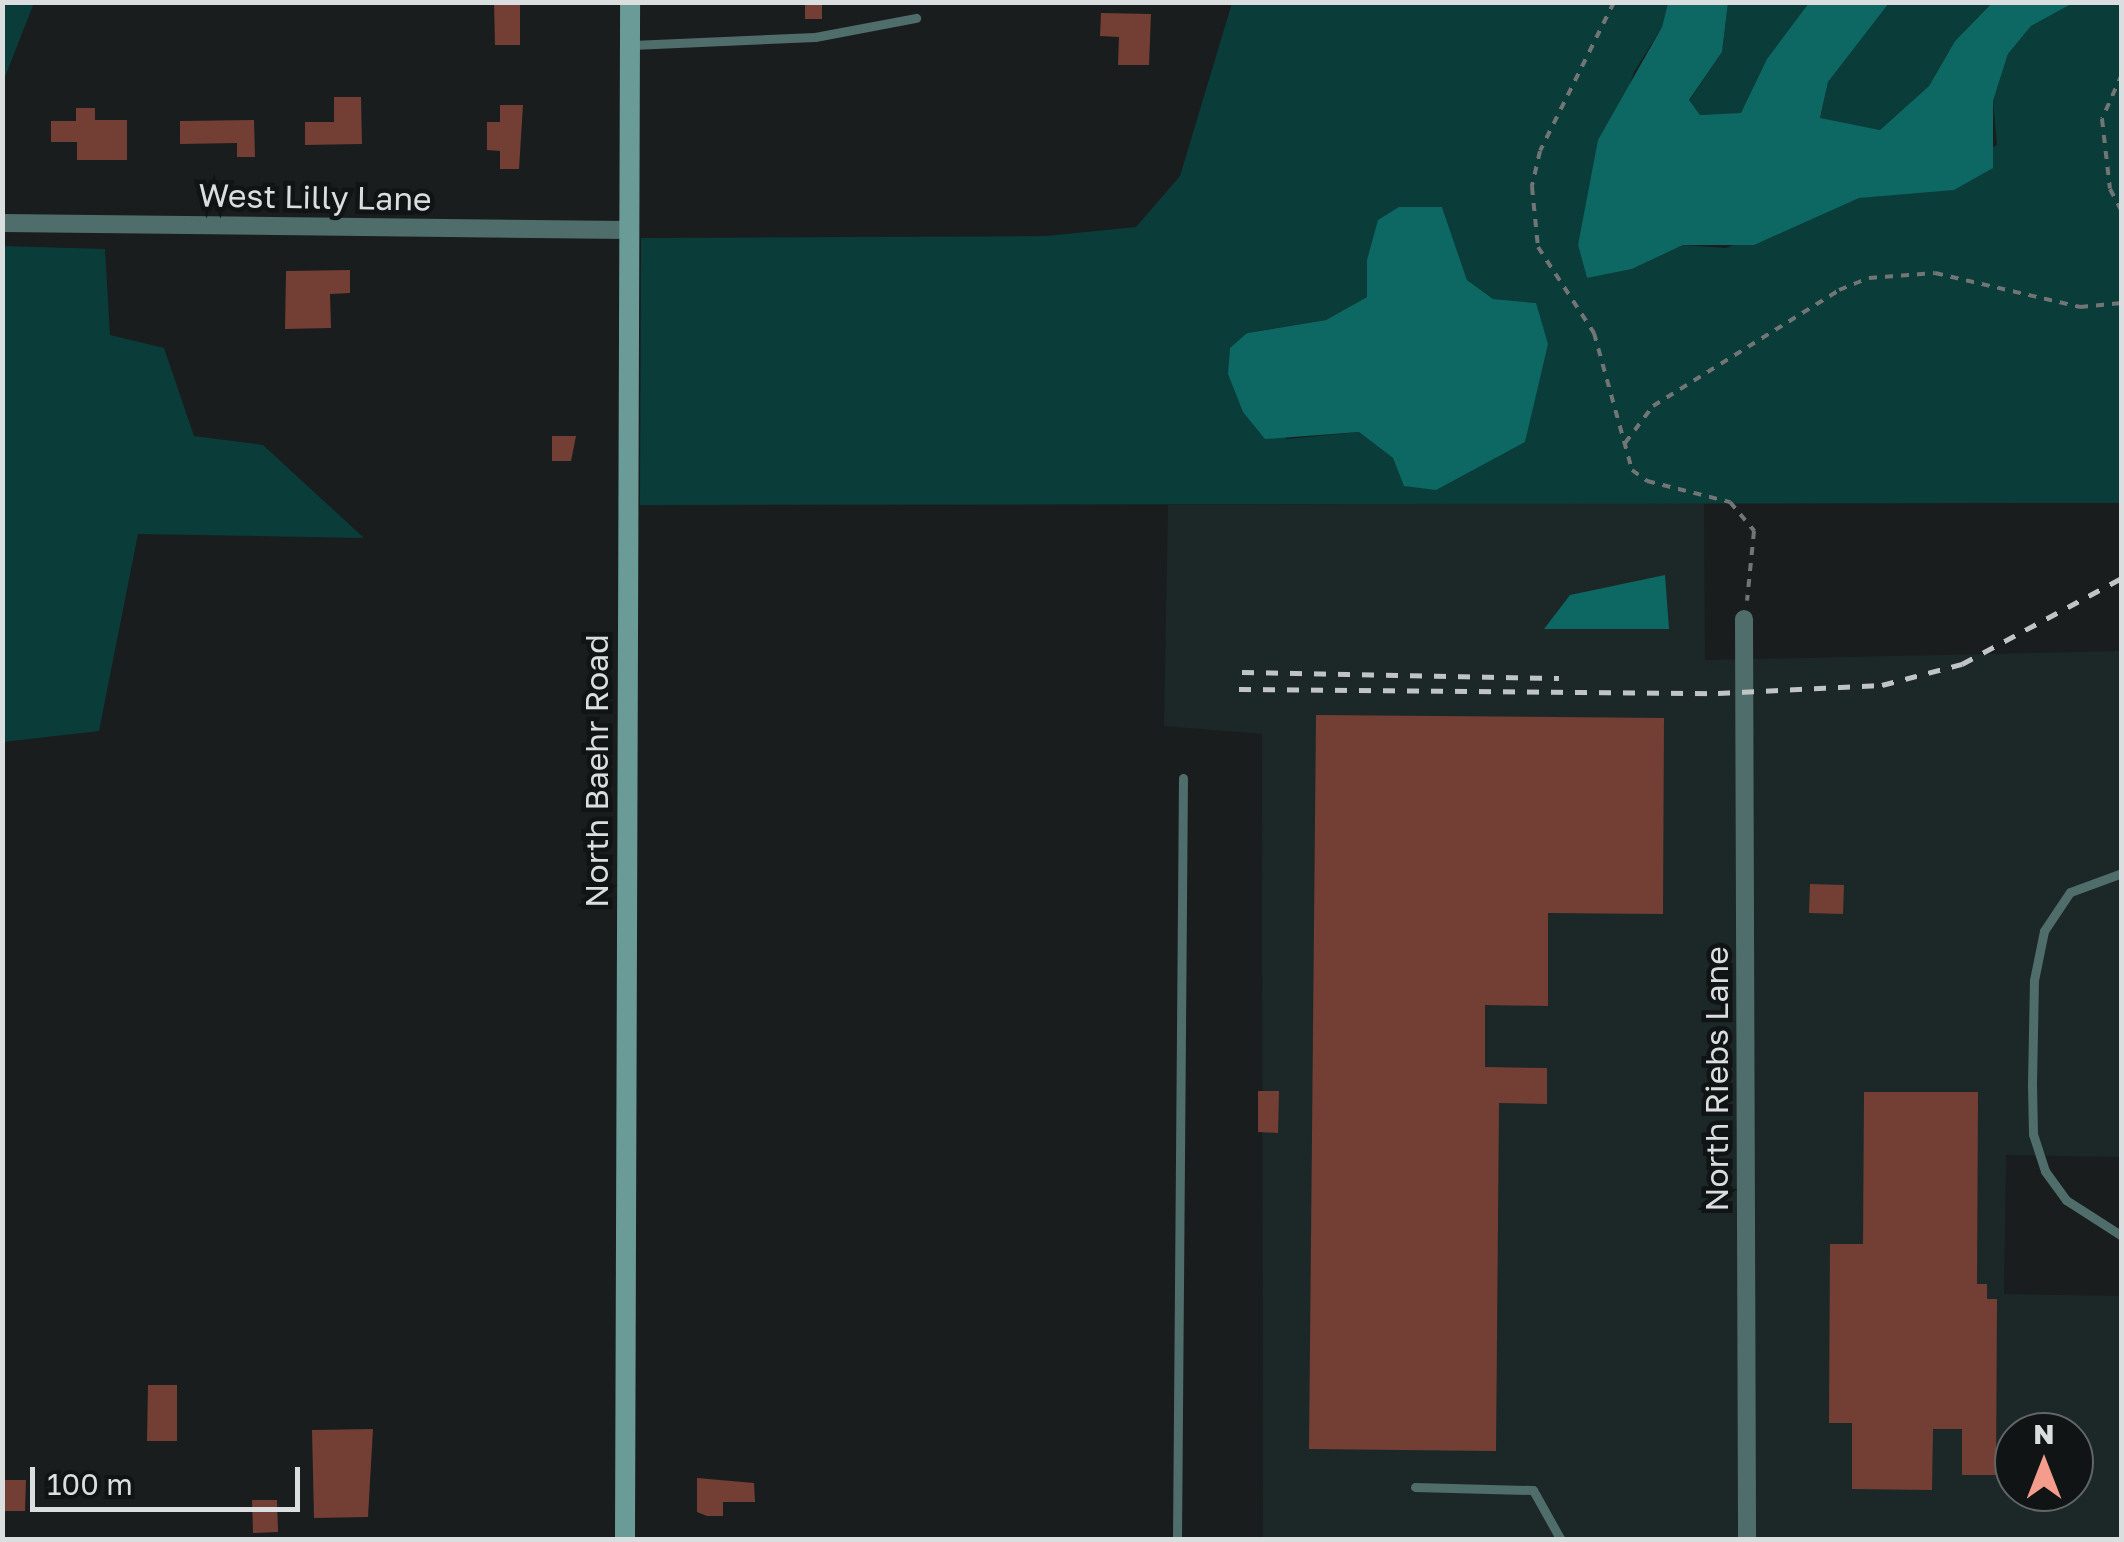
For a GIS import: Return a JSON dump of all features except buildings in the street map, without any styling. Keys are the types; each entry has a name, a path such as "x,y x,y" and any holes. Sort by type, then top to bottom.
{"street":[{"name":"North Baehr Road","path":"625,1540 630,2"},
{"name":"West Lilly Lane","path":"2,224 627,230"},
{"name":"North Riebs Lane","path":"1744,619 1748,1540"}],"lane":[{"path":"629,45 815,37 916,18"},
{"path":"1178,1540 1182,778"},
{"path":"2122,873 2070,892 2044,932 2034,980 2032,1085 2034,1134 2044,1171 2066,1200 2122,1236"},
{"path":"1415,1487 1534,1490 1560,1540"}],"path":[{"path":"1614,2 1540,151 1532,209 1538,247 1594,333 1632,470 1647,481 1730,502 1754,532 1744,619"},
{"path":"2122,74 2102,119 2110,188 2122,212"},
{"path":"1624,443 1653,406 1839,290 1869,278 1935,273 2080,306 2122,303"}],"shaded area":[{"path":"2,3 34,3 3,82"},
{"path":"1232,3 1668,3 1662,27 1634,72 1578,245 1587,278 1632,269 1683,245 1726,248 1859,198 1899,192 1997,145 1993,101 2008,54 2031,26 2073,3 2121,3 2121,503 640,505 641,238 1046,236 1136,227 1180,176","holes":["1442,207 1467,280 1493,299 1536,303 1532,402 1525,442 1405,486 1393,458 1359,432 1286,439 1246,333 1326,320 1367,297 1367,260"]},
{"path":"1668,3 1728,3 1722,52 1689,100 1700,115 1741,113 1767,59 1809,3 1889,3 1828,82 1820,118 1880,130 1929,86 1955,41 1992,3 2073,3 2031,26 2008,54 1993,101 1993,168 1954,190 1859,198 1754,245 1683,245 1632,269 1587,278 1578,245 1598,140 1662,27"},
{"path":"1728,3 1809,3 1741,114 1700,115 1689,101 1722,52"},
{"path":"1889,3 1992,3 1955,41 1929,86 1880,130 1820,119 1828,82"},
{"path":"1399,207 1442,207 1467,280 1493,299 1536,303 1548,344 1525,442 1436,490 1404,486 1393,458 1359,432 1265,439 1243,412 1228,374 1230,348 1247,333 1326,320 1367,297 1367,260 1378,220"},
{"path":"3,246 105,249 110,335 164,348 194,436 263,445 364,538 138,534 99,731 3,742"},
{"path":"1704,502 1705,660 2121,651 2121,1157 2006,1155 2004,1294 2121,1296 2121,1539 1263,1539 1262,734 1164,726 1168,505"},
{"path":"1665,575 1669,629 1544,629 1570,595"}],"railway":[{"path":"1239,689 1718,693 1882,685 1962,664 2122,578"},
{"path":"1242,672 1559,678"}]}
